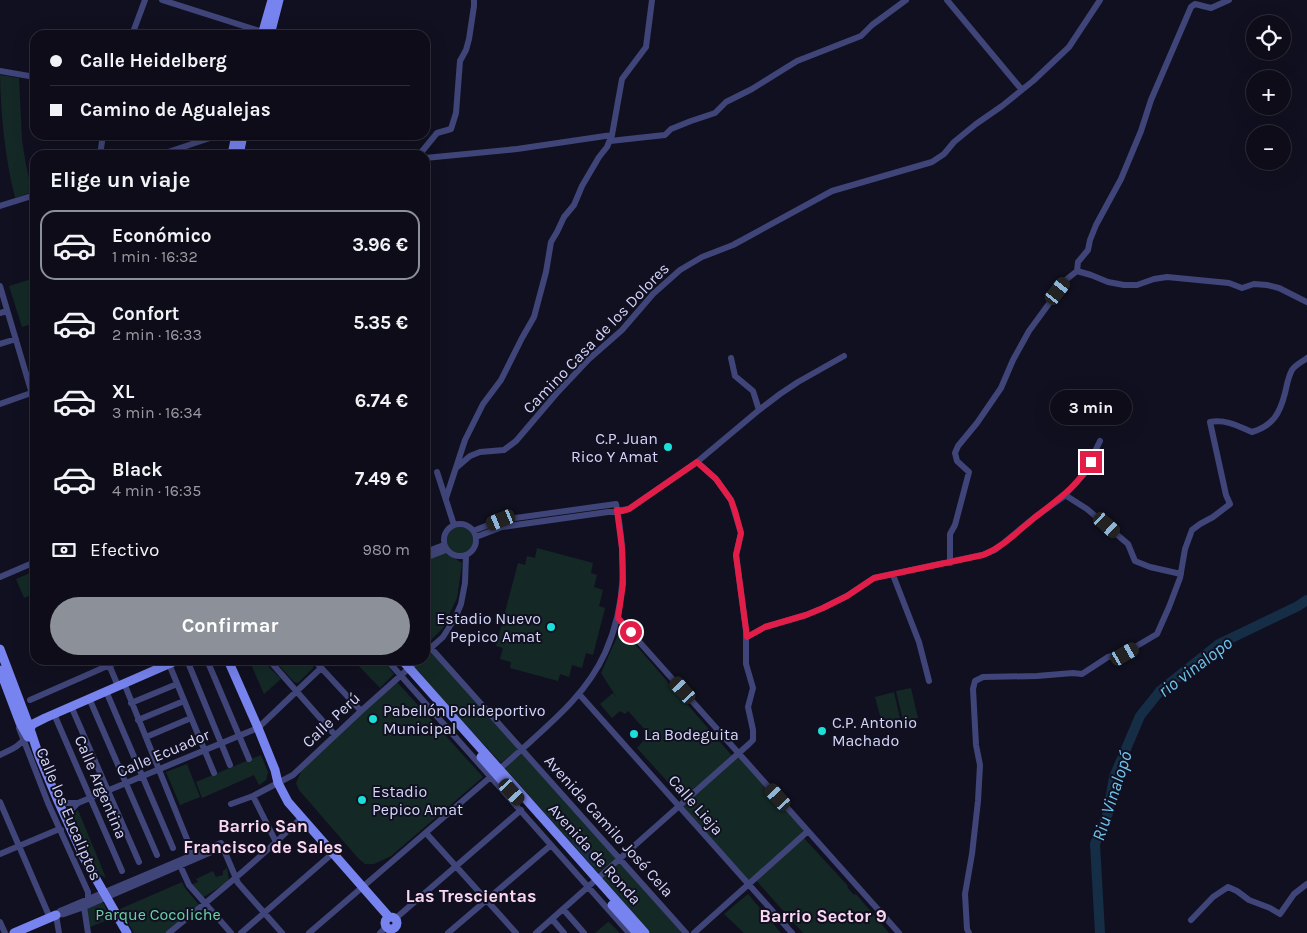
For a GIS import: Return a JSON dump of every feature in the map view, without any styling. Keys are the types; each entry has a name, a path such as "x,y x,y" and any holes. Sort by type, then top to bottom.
{"street":[{"path":"134,30 144,0"},
{"path":"162,0 254,30"},
{"path":"267,30 272,0"},
{"path":"268,30 279,0"},
{"path":"423,150 437,133 451,129 458,101 460,61 469,39 474,0"},
{"path":"446,498 465,440 483,404 504,374 534,317 546,272 551,242 611,138 622,79 646,47 652,0"},
{"path":"430,157 611,138 666,135 671,129 715,113 726,102 752,89 797,61 861,36 872,25 906,0"},
{"path":"947,0 1022,90"},
{"name":"Camino Casa de los Dolores","path":"456,468 470,456 480,452 504,450 516,441 556,394 622,330 653,294 680,270 702,257 733,245 832,191 932,162 944,154 954,142 1022,90 1070,47 1100,0"},
{"path":"950,563 950,534 955,525 969,472 957,461 955,453 958,446 977,423 1001,388 1013,360 1029,331 1067,279 1077,271 1078,262 1088,250 1096,225 1141,131 1150,100 1191,7 1195,4 1211,8 1229,0"},
{"path":"0,71 30,76"},
{"path":"174,150 204,140"},
{"path":"0,206 30,197"},
{"path":"1077,271 1108,282 1124,285 1137,285 1167,277 1228,283 1242,288 1254,284 1267,285 1279,288 1307,302"},
{"path":"0,286 30,380"},
{"path":"0,313 7,311"},
{"path":"0,344 16,339"},
{"path":"475,534 502,527 616,507 622,511 629,509 697,462 759,410 798,382 844,356"},
{"path":"732,358 735,376 753,391 759,410"},
{"path":"969,933 967,930 965,894 972,854 980,765 976,745 973,689 975,681 983,677 1082,674 1108,657 1125,654 1157,634 1169,607 1192,530 1230,504 1226,494 1210,422 1228,422 1252,432 1263,429 1275,418 1281,406 1288,378 1293,368 1307,358"},
{"path":"0,404 30,393"},
{"path":"747,637 765,627 823,608 847,596 874,578 950,563 995,550 1065,495 1084,474 1100,441"},
{"path":"538,932 753,740 748,707 753,688 746,664 747,637 736,555 741,533 731,500 716,479 697,462"},
{"path":"437,472 454,525"},
{"path":"1065,495 1087,509 1128,544 1135,561 1150,567 1180,574"},
{"path":"309,933 495,774 562,713 592,677 605,652 618,618 623,584 622,548 616,507"},
{"path":"454,525 465,525 475,534 475,547 466,556 454,556 445,547 444,535 454,525"},
{"path":"430,551 445,547"},
{"path":"430,555 445,547"},
{"path":"431,648 443,637 461,604 465,582 466,556"},
{"path":"0,577 30,564"},
{"path":"893,575 919,642 929,681"},
{"path":"618,618 899,933"},
{"name":"Avenida Camilo José Cela","path":"431,648 686,933"},
{"path":"0,649 24,713 28,730"},
{"path":"30,700 104,665"},
{"path":"109,665 132,703 194,857"},
{"path":"0,755 18,746 28,730 45,718 167,665"},
{"path":"169,665 214,773"},
{"path":"189,665 230,765"},
{"path":"209,665 249,759"},
{"path":"230,665 258,728 275,770 278,783 288,802 363,886 391,927 456,866 520,810"},
{"path":"273,665 335,735"},
{"path":"318,665 361,711"},
{"name":"Avenida de Ronda","path":"395,665 404,671"},
{"name":"Avenida de Ronda","path":"399,665 637,933"},
{"name":"Avenida de Ronda","path":"403,665 404,671"},
{"name":"Calle Perú","path":"231,804 253,796 293,775 412,665"},
{"path":"258,728 321,668"},
{"path":"0,670 13,705 28,730 78,845 127,933"},
{"path":"132,703 177,684"},
{"name":"Calle los Eucaliptos","path":"7,688 12,707 28,730 48,803 88,892 88,899"},
{"path":"106,691 173,848"},
{"name":"Calle Lieja","path":"579,694 792,933"},
{"path":"89,698 157,855"},
{"path":"138,720 184,701"},
{"path":"71,706 139,862"},
{"path":"24,713 45,718"},
{"name":"Calle Argentina","path":"54,714 122,871"},
{"path":"146,737 191,718"},
{"name":"Calle Ecuador","path":"58,801 78,803 258,728"},
{"name":"Avenida de Ronda","path":"495,774 520,810 551,845 645,933"},
{"path":"253,796 276,842"},
{"path":"0,802 59,933"},
{"path":"67,821 70,811 78,803"},
{"path":"169,933 205,904 301,818"},
{"path":"0,854 61,830"},
{"path":"694,933 808,831"},
{"path":"426,833 516,933"},
{"path":"16,933 53,917 84,907 105,895 222,845 238,883 282,933"},
{"path":"448,933 551,845"},
{"path":"241,933 332,853"},
{"path":"178,863 188,885 231,933"},
{"name":"Avenida de Ronda","path":"593,883 629,933"},
{"path":"1191,920 1213,897 1228,887 1249,900 1280,914 1294,894 1307,884"},
{"path":"53,917 60,911 88,899 105,895"},
{"path":"84,907 88,933"},
{"path":"563,909 584,933"},
{"path":"552,920 564,933"},
{"path":"0,922 4,933"}],"green space":[{"path":"0,75 19,78 22,140 30,193 15,198 4,137"},
{"path":"30,280 30,325 22,327 9,286"},
{"path":"460,527 469,531 473,540 469,549 460,553 451,549 447,540 451,531"},
{"name":"Estadio Nuevo Pepico Amat","path":"537,548 593,563 591,573 597,575 594,587 603,590 599,606 605,608 593,655 586,653 582,668 572,665 569,677 560,674 558,681 510,668 511,662 500,659 503,648 496,646 518,563 525,565 527,556 535,558"},
{"path":"446,553 462,563 457,598 443,628 430,641 430,578 430,559"},
{"path":"30,573 30,595 24,598 16,579"},
{"path":"621,628 733,757 738,753 808,831 802,836 889,933 803,933 755,879 749,885 678,806 684,800 637,748 649,734 628,711 625,714 620,711 612,718 600,704 613,693 617,698 601,673"},
{"path":"430,653 432,653 517,750 500,762 414,667 416,665 430,665"},
{"path":"251,665 267,665 281,679 264,694"},
{"path":"279,665 312,665 313,668 298,683 294,682"},
{"path":"358,665 387,665 394,674 380,688"},
{"path":"397,682 483,777 391,856 374,864 365,864 299,790 296,783 301,772 315,756"},
{"path":"911,688 918,718 903,720 896,691"},
{"path":"894,692 901,723 883,727 875,697"},
{"path":"522,754 615,857 598,873 505,769"},
{"path":"261,755 268,772 266,780 259,785 254,775 202,798 196,782"},
{"path":"187,764 200,797 180,805 166,772"},
{"path":"78,810 106,878 99,874 73,815"},
{"path":"618,864 621,864 682,933 650,933 602,880"},
{"path":"227,868 229,881 202,898 190,885 198,882 196,879 213,871 216,877 223,875 223,871"},
{"name":"Parque Cocoliche","path":"182,882 199,905 166,933 134,933 120,909"},
{"path":"748,894 781,933 744,933 724,914"},
{"path":"102,902 110,919 90,927 86,908"},
{"path":"608,922 620,933 595,933"}],"water":[{"path":"579,836 601,861 594,867 572,843"}],"waterway":[{"name":"Riu Vinalopó","path":"1100,933 1095,844 1108,813 1114,777 1140,716 1160,691 1219,644 1307,600"}],"place":[{"name":"C.P. Juan Rico Y Amat","path":"668,447"},
{"name":"Estadio Nuevo Pepico Amat","path":"551,627"},
{"name":"Pabellón Polideportivo Municipal","path":"373,719"},
{"name":"C.P. Antonio Machado","path":"822,731"},
{"name":"La Bodeguita","path":"634,734"},
{"name":"Estadio Pepico Amat","path":"362,800"}],"district":[{"name":"Barrio San Francisco de Sales","path":"263,836"},
{"name":"Las Trescientas","path":"471,896"},
{"name":"Barrio Sector 9","path":"823,916"}],"route":[{"path":"631,632 618,618 623,584 622,548 617,510 629,509 697,462 716,479 731,500 735,511 741,533 736,555 747,637 765,627 823,608 847,596 874,578 914,571 983,555 995,550 1063,497 1084,474 1091,462"}],"water label":[{"name":"rio vinalopo","path":"1195,667"}]}
